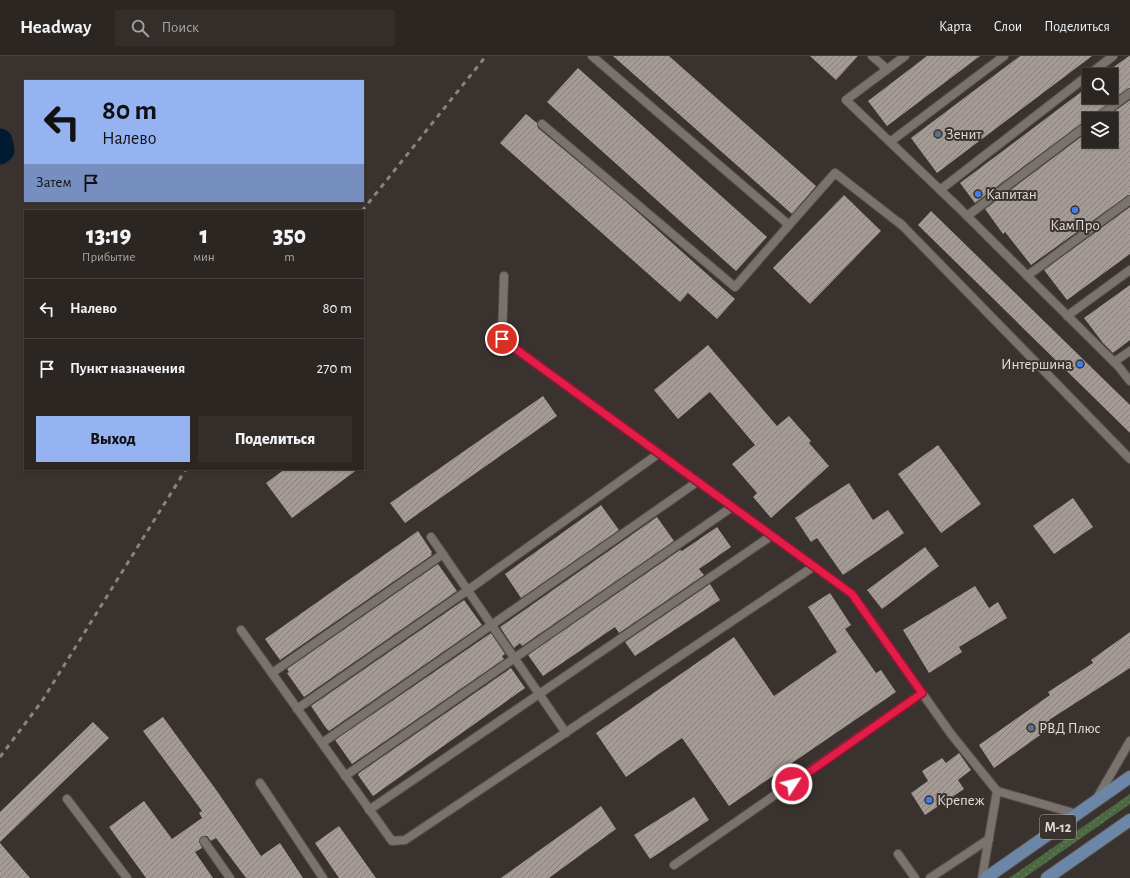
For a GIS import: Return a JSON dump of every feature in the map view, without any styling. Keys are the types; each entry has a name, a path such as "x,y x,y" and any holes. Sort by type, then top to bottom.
{"main road":[{"name":"М-12","path":"986,878 1130,777"},
{"name":"М-12","path":"1047,878 1130,820"}],"lane":[{"path":"592,56 789,225"},
{"path":"872,56 887,70"},
{"path":"904,56 846,100 956,205 1114,362 1130,381"},
{"path":"890,142 1004,56"},
{"path":"940,190 1113,56"},
{"path":"1105,112 1130,93"},
{"path":"542,124 735,287 835,173 901,225 1130,459"},
{"path":"967,216 1082,129"},
{"path":"1027,276 1130,200"},
{"path":"1067,316 1130,270"},
{"path":"504,276 502,339 852,594 951,734 997,791 1077,814"},
{"path":"1114,362 1130,351"},
{"path":"297,709 468,590 658,454"},
{"path":"322,743 697,482"},
{"path":"345,776 732,507"},
{"path":"369,810 771,536"},
{"path":"431,537 566,733"},
{"path":"272,673 443,554"},
{"path":"241,630 392,841 405,840 813,567"},
{"path":"674,865 922,693"},
{"path":"1095,802 1130,742"},
{"path":"260,784 322,878"},
{"path":"982,878 997,791"},
{"path":"67,799 127,878"},
{"path":"930,878 989,838"},
{"path":"204,841 230,878"},
{"path":"898,854 915,878"}],"green space":[{"path":"1130,794 1130,804 1024,878 1009,878"}],"building":[{"path":"613,56 669,56 816,186 792,214"},
{"path":"810,56 858,56 836,80"},
{"path":"927,56 980,56 887,126 868,101"},
{"path":"1020,56 1092,56 937,173 911,138"},
{"path":"1130,56 1130,88 1118,96 1118,68 1112,68"},
{"path":"578,68 767,237 736,271 547,102"},
{"path":"1082,91 1082,104 1108,104 1098,112 1082,112 1082,123 975,203 960,183"},
{"path":"1130,100 1130,195 1031,265 1005,232 1003,234 985,209 1082,136 1082,148 1118,148 1118,112 1114,112"},
{"path":"526,114 537,123 538,128 623,199 735,299 717,319 688,293 680,302 500,143"},
{"path":"844,195 881,231 810,304 773,268"},
{"path":"1130,207 1130,254 1067,300 1044,270"},
{"path":"931,211 1130,405 1130,433 918,225"},
{"path":"1130,285 1130,340 1113,353 1103,343 1084,318"},
{"path":"708,345 777,426 789,416 811,441 809,443 829,466 771,518 753,497 757,493 732,464 755,445 710,392 678,419 654,390"},
{"path":"543,396 557,416 405,523 390,503"},
{"path":"938,445 981,504 941,533 898,474"},
{"path":"284,470 357,470 292,518 266,483"},
{"path":"849,483 873,520 888,510 904,533 843,575 817,538 811,542 795,518"},
{"path":"1073,498 1093,527 1054,554 1033,526"},
{"path":"601,505 619,530 521,598 505,574"},
{"path":"657,517 674,541 522,646 520,643 514,648 500,627"},
{"path":"717,527 731,547 699,569 704,575 619,633 615,627 543,676 528,655 680,550 682,551"},
{"path":"418,531 432,552 432,555 280,660 265,639"},
{"path":"925,547 939,566 882,609 867,590"},
{"path":"438,564 457,591 304,697 287,673 289,672 287,669"},
{"path":"710,584 720,600 635,656 625,642"},
{"path":"975,586 989,608 998,602 1007,618 959,647 962,652 929,673 903,630"},
{"path":"830,593 851,625 845,629 876,673 881,670 896,692 729,806 682,738 626,777 596,733 734,637 774,696 837,652 808,607"},
{"path":"464,600 482,625 329,731 326,728 311,706"},
{"path":"1130,632 1130,668 1049,720 1053,726 994,768 979,745 1050,695 1048,692 1093,663 1091,660"},
{"path":"491,633 505,654 502,656 504,659 352,764 335,740"},
{"path":"511,668 525,688 373,796 358,775 359,773"},
{"path":"163,717 217,791 261,856 280,843 303,878 246,878 216,838 211,841 207,836 204,836 201,837 199,841 202,848 195,852 213,878 146,878 109,827 144,801 172,839 202,818 199,813 202,811 143,731"},
{"path":"93,722 109,738 0,842 0,812"},
{"path":"959,753 971,770 958,780 964,789 925,815 911,793 928,781 922,771 942,758 946,763"},
{"path":"694,797 709,820 650,859 634,835"},
{"path":"601,806 616,829 549,878 501,878"},
{"path":"339,826 376,878 339,878 315,843"},
{"path":"0,843 30,878 0,878"}],"waterway":[{"path":"0,141 2,150 0,152"}],"railway":[{"path":"363,210 486,56"},
{"path":"0,757 42,701 185,470"}],"place":[{"name":"Зенит","path":"938,134"},
{"name":"Капитан","path":"978,194"},
{"name":"КамПро","path":"1075,210"},
{"name":"Интершина","path":"1080,364"},
{"name":"РВД Плюс","path":"1031,728"},
{"name":"Крепеж","path":"929,800"}],"route":[{"path":"502,339 852,594 922,693 792,784"}]}
